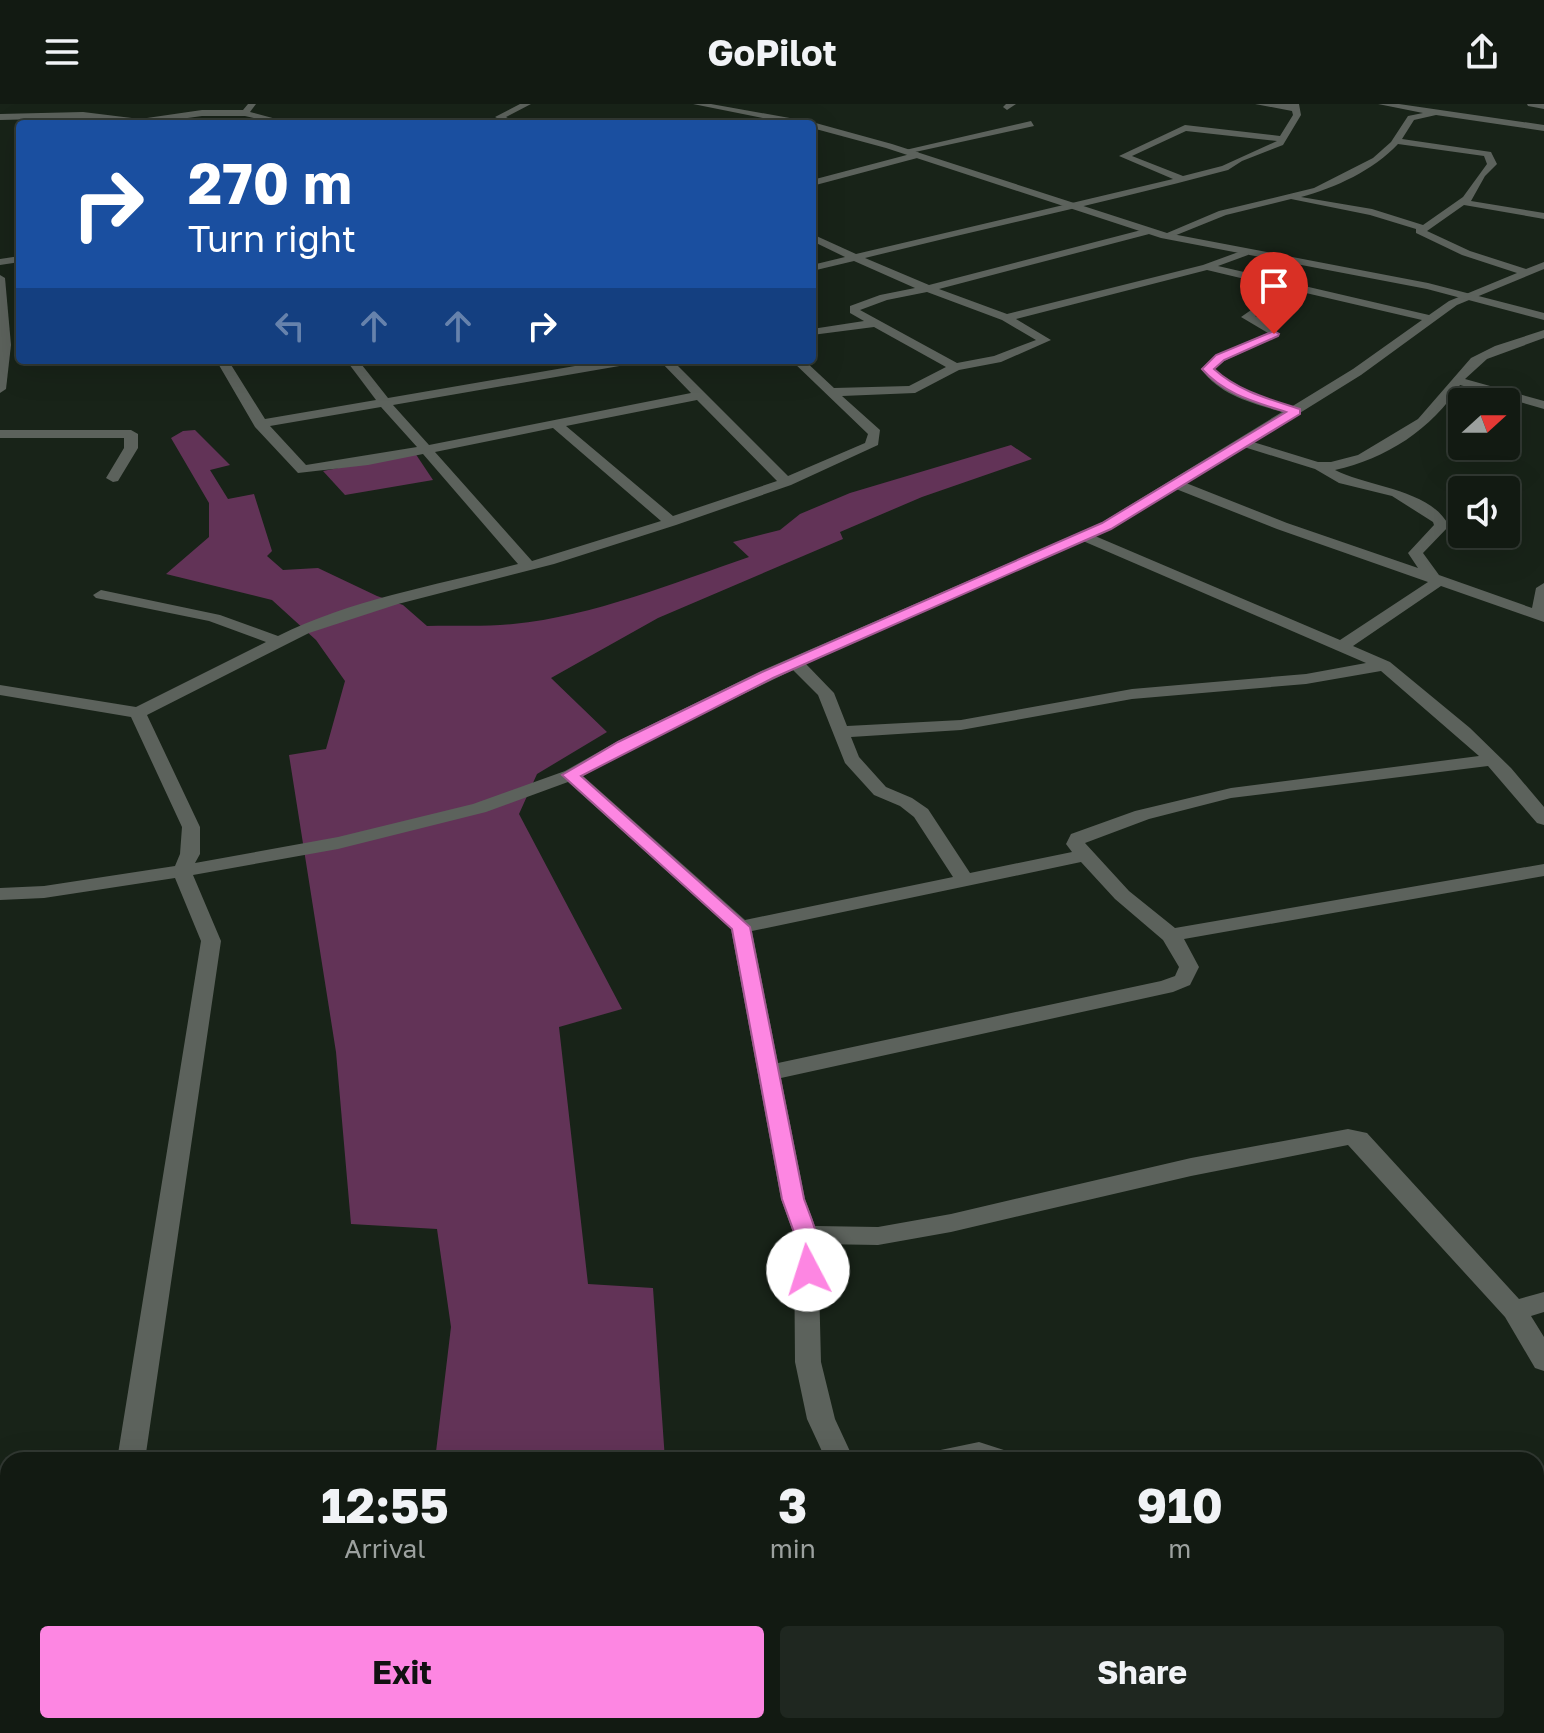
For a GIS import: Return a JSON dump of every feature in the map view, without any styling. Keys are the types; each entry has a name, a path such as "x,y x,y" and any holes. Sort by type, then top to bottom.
{"street":[{"path":"245,113 253,104"},
{"path":"506,120 499,117 527,104"},
{"path":"700,104 783,120"},
{"path":"816,267 1225,168 1239,159 1273,147 1297,115 1296,106 1259,104"},
{"path":"1382,104 1433,113 1487,136"},
{"path":"1531,104 1544,106"},
{"path":"152,120 194,113 245,113 274,120"},
{"path":"1165,236 1223,213 1310,193 1369,164 1396,141 1411,118 1433,113"},
{"path":"0,117 83,115 124,120"},
{"path":"906,151 1031,124"},
{"path":"816,127 906,151 1165,236 1468,296 1544,317"},
{"path":"1396,141 1487,136 1544,128"},
{"path":"1180,178 1124,156 1183,129 1281,139"},
{"path":"1487,136 1492,164 1462,202 1421,232 1457,250 1529,273"},
{"path":"816,182 918,155"},
{"path":"1292,198 1386,215 1423,228"},
{"path":"1462,202 1544,216"},
{"path":"955,367 854,311 854,308 884,297 928,289 1149,231"},
{"path":"816,239 928,289 1006,318 1045,340 997,359 955,367 911,390 834,392"},
{"path":"1006,318 1207,267 1244,253"},
{"path":"0,894 44,892 338,843 479,808 571,775 624,745 795,663 1083,536 1177,484 1241,442 1295,412 1468,296 1544,265"},
{"path":"1207,267 1432,319"},
{"path":"0,278 5,345 0,389"},
{"path":"1291,287 1247,317 1271,327 1274,334 1220,358 1207,369 1221,382 1248,396 1295,412"},
{"path":"816,331 875,323"},
{"path":"1318,466 1350,462 1409,432 1435,411 1456,380 1485,355 1544,334"},
{"path":"224,364 260,424 277,446 303,470 701,395"},
{"path":"355,364 384,402 528,566"},
{"path":"260,424 607,364"},
{"path":"669,364 786,482"},
{"path":"0,690 138,713 303,630 393,601 528,566 671,522 786,482 871,445 875,433 802,364"},
{"path":"1456,380 1544,405"},
{"path":"556,424 671,522"},
{"path":"0,434 131,434 131,448 113,478"},
{"path":"1241,442 1318,466 1344,480 1397,493 1439,520 1442,526 1439,533 1415,553 1436,580"},
{"path":"1177,484 1282,526 1541,616 1544,588"},
{"path":"1083,536 1384,665 1404,678 1491,760 1544,819"},
{"path":"1343,645 1436,580"},
{"path":"101,595 208,616 278,642"},
{"path":"795,663 826,693 851,759 880,791 906,802 921,813 966,882"},
{"path":"840,732 961,725 1132,694 1306,679 1384,665"},
{"path":"132,1452 211,941 182,871 190,854 191,827 138,713"},
{"path":"768,1073 1166,987 1183,980 1189,967 1185,953 1172,935 1124,897 1075,844 1078,838 1142,815 1220,796 1491,760"},
{"path":"571,775 741,927 768,1073 785,1142 793,1199 806,1235 808,1362 821,1419 836,1452"},
{"path":"741,927 1086,855"},
{"path":"1172,935 1544,870"},
{"path":"806,1235 878,1236 951,1223 1191,1167 1348,1137 1359,1139 1371,1148 1514,1310 1544,1360"},
{"path":"1514,1310 1544,1302"}],"shaded area":[{"path":"195,430 230,465 210,470 228,499 254,494 272,551 267,556 283,570 318,568 403,605 427,626 513,624 603,606 749,557 733,542 780,530 800,514 850,493 1011,445 1032,459 922,497 840,532 843,539 658,618 551,678 607,732 537,774 519,814 622,1009 559,1027 588,1284 653,1288 664,1452 436,1452 451,1327 437,1229 351,1224 336,1052 289,755 326,749 345,681 316,640 272,600 166,574 209,537 209,503 171,438 183,431"},
{"path":"415,453 433,480 345,495 323,471"}],"route":[{"path":"808,1270 806,1235 793,1199 788,1157 768,1073 741,927 571,775 624,745 767,675 1106,526 1295,412 1248,396 1221,382 1207,369 1220,358 1274,334"}]}
